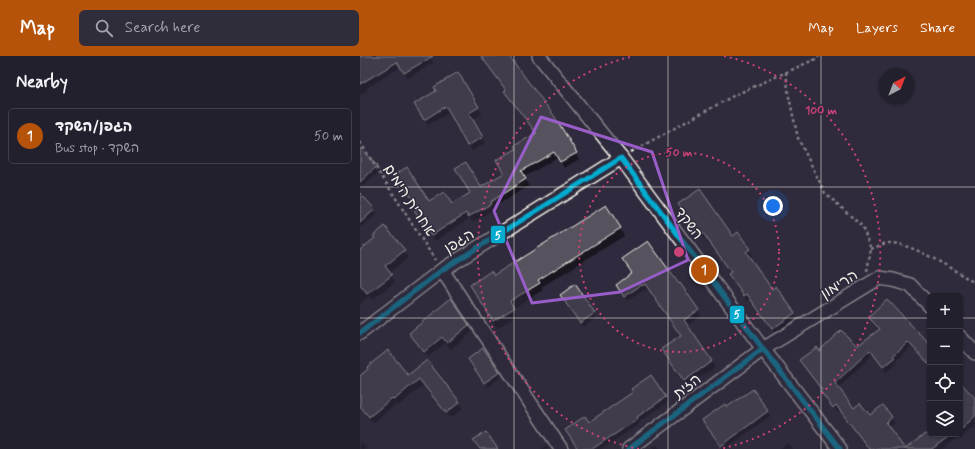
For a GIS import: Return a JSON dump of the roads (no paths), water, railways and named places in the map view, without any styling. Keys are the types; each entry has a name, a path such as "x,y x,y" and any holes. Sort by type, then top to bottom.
{"street":[{"name":"השקד","path":"539,56 621,158 763,349 840,449"},
{"name":"הגפן","path":"360,333 442,270 621,158"},
{"path":"442,270 560,449"},
{"name":"הרימון","path":"763,349 879,278 910,285 927,303"},
{"path":"963,341 975,353"},
{"name":"הזית","path":"629,449 763,349"}],"place":[{"name":"הגפן/השקד","path":"704,270"}]}
